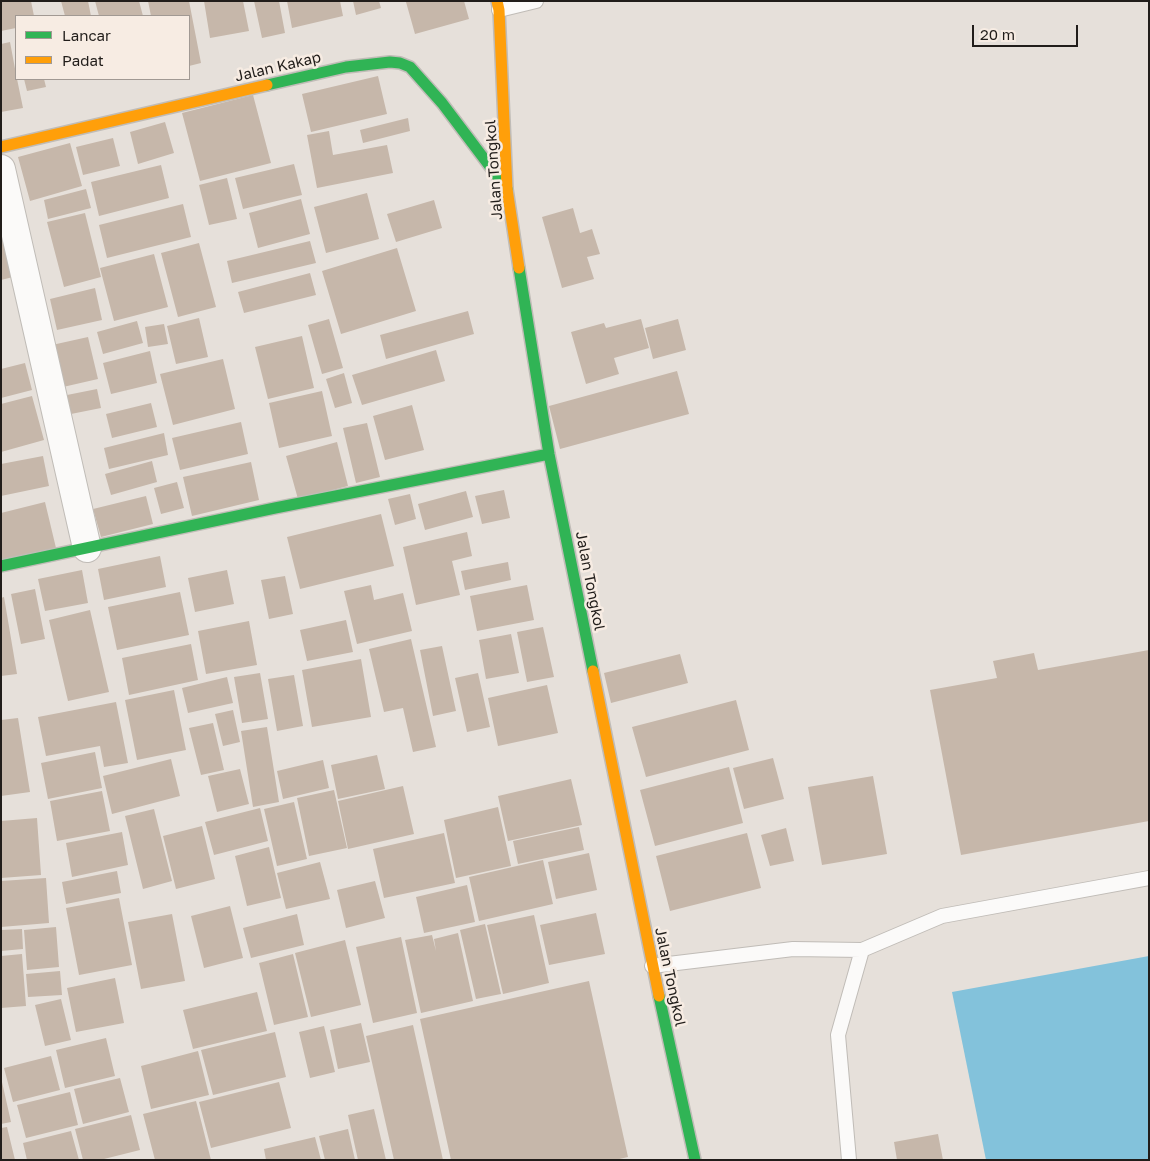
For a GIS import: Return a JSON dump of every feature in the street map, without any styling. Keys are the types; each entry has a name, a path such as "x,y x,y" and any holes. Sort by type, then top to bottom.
{"main road":[{"name":"Jalan Tongkol","path":"498,5 507,189 549,454 652,966 695,1160"},
{"name":"Jalan Kakap","path":"1,147 346,67 390,62 410,67 442,103 507,189"},
{"path":"1,566 284,506 549,454"}],"street":[{"path":"1,169 87,548"}],"lane":[{"path":"498,5 536,1"},
{"path":"652,966 792,949 862,950 942,916 1149,878"},
{"path":"849,1160 838,1035 862,950"}],"water":[{"path":"1149,956 1149,1160 986,1160 952,992"}],"building":[{"path":"1,1 31,1 34,15 15,15 15,28 1,31"},
{"path":"61,1 88,1 91,15 65,15"},
{"path":"95,1 139,1 143,15 99,15"},
{"path":"148,1 189,1 201,63 190,66 190,15 151,15"},
{"path":"204,1 243,1 249,31 210,38"},
{"path":"254,1 279,1 285,33 262,38"},
{"path":"287,1 340,1 343,16 292,28"},
{"path":"353,1 379,1 381,8 356,15"},
{"path":"464,1 469,19 415,34 406,2"},
{"path":"10,42 15,80 17,80 23,108 1,112 1,44"},
{"path":"378,76 387,114 311,132 302,94"},
{"path":"24,80 44,80 46,87 27,91"},
{"path":"253,95 271,163 200,181 182,113"},
{"path":"408,118 410,131 363,143 360,130"},
{"path":"165,122 174,153 138,164 130,132"},
{"path":"329,131 333,155 387,145 393,173 317,188 307,135"},
{"path":"113,138 120,166 83,175 76,147"},
{"path":"70,143 82,186 30,201 18,157"},
{"path":"294,164 302,195 243,209 235,178"},
{"path":"161,165 169,198 99,216 91,182"},
{"path":"227,178 237,219 209,225 199,185"},
{"path":"86,189 91,208 48,219 44,200"},
{"path":"367,193 379,239 326,253 314,207"},
{"path":"301,199 310,234 258,248 249,213"},
{"path":"434,200 442,228 396,242 387,214"},
{"path":"183,204 191,237 107,258 99,225"},
{"path":"573,208 580,233 592,229 600,254 587,257 594,279 562,288 542,217"},
{"path":"85,213 101,277 64,287 47,222"},
{"path":"1,232 13,277 1,280"},
{"path":"310,241 316,263 232,283 227,261"},
{"path":"199,243 216,307 178,317 161,253"},
{"path":"397,248 416,311 341,334 322,271"},
{"path":"154,254 168,307 114,321 100,268"},
{"path":"310,273 316,295 244,313 238,292"},
{"path":"95,288 102,320 57,330 50,299"},
{"path":"468,311 474,334 386,359 380,335"},
{"path":"199,318 208,357 176,364 167,326"},
{"path":"329,319 343,368 322,374 308,325"},
{"path":"641,319 649,348 614,358 619,374 586,384 571,332 604,323 606,328"},
{"path":"678,319 686,350 653,359 645,328"},
{"path":"137,321 143,343 103,354 97,332"},
{"path":"164,324 168,344 148,347 145,327"},
{"path":"302,336 314,388 268,399 255,347"},
{"path":"88,337 98,379 63,387 52,345"},
{"path":"436,350 445,381 362,405 352,375"},
{"path":"150,351 157,383 111,394 103,363"},
{"path":"223,359 235,409 173,425 160,374"},
{"path":"25,363 32,390 1,398 1,369"},
{"path":"677,371 689,414 560,449 549,406"},
{"path":"344,373 352,403 335,408 326,379"},
{"path":"97,389 101,408 71,414 67,395"},
{"path":"322,391 332,436 279,448 269,403"},
{"path":"32,396 44,440 1,452 1,404"},
{"path":"151,403 157,427 112,438 106,414"},
{"path":"412,405 424,450 385,460 373,416"},
{"path":"241,422 248,454 180,470 172,438"},
{"path":"367,423 380,477 356,483 343,428"},
{"path":"164,433 168,455 109,469 104,448"},
{"path":"337,442 348,486 298,499 286,456"},
{"path":"43,456 49,486 1,496 1,464"},
{"path":"152,461 157,482 111,495 105,474"},
{"path":"251,462 259,500 192,516 183,477"},
{"path":"177,482 184,508 161,514 154,488"},
{"path":"504,490 510,518 482,524 475,496"},
{"path":"466,491 473,517 425,530 418,504"},
{"path":"410,494 416,519 395,525 388,499"},
{"path":"146,496 153,524 101,537 93,509"},
{"path":"45,502 56,548 1,562 1,513"},
{"path":"381,514 394,566 300,589 287,537"},
{"path":"467,532 472,556 452,561 460,595 416,605 403,547"},
{"path":"160,556 166,587 104,600 98,569"},
{"path":"508,562 511,580 465,590 461,571"},
{"path":"82,570 88,603 45,611 38,579"},
{"path":"227,570 234,604 195,612 188,578"},
{"path":"285,576 293,614 269,619 261,580"},
{"path":"371,585 374,600 403,593 412,631 357,644 344,591"},
{"path":"527,585 534,620 477,631 470,596"},
{"path":"35,589 45,639 21,644 11,594"},
{"path":"180,592 189,635 117,650 108,607"},
{"path":"4,597 17,674 1,676 1,598"},
{"path":"90,610 109,692 68,701 49,620"},
{"path":"346,620 353,652 307,661 300,630"},
{"path":"249,621 257,665 206,674 198,631"},
{"path":"543,627 554,677 527,682 517,632"},
{"path":"511,634 519,673 486,679 479,640"},
{"path":"411,639 436,747 413,752 403,708 384,712 369,649"},
{"path":"191,644 198,680 129,695 122,658"},
{"path":"442,646 456,711 433,716 420,650"},
{"path":"1149,650 1149,821 961,855 930,690 997,678 993,661 1034,653 1038,670"},
{"path":"680,654 688,683 611,703 604,673"},
{"path":"361,659 371,717 312,727 302,670"},
{"path":"260,673 268,719 242,723 234,677"},
{"path":"478,673 490,727 467,732 455,678"},
{"path":"294,675 303,726 277,731 268,679"},
{"path":"227,677 233,703 188,713 182,688"},
{"path":"547,685 558,733 498,746 488,698"},
{"path":"174,690 186,750 137,760 125,700"},
{"path":"736,700 749,750 646,777 632,727"},
{"path":"116,702 128,763 104,767 100,746 46,756 38,717"},
{"path":"233,710 240,742 223,746 215,714"},
{"path":"18,718 30,792 1,796 1,720"},
{"path":"213,723 224,770 201,775 189,728"},
{"path":"267,727 279,802 253,807 241,731"},
{"path":"95,752 102,788 48,799 41,763"},
{"path":"377,755 385,789 338,799 331,765"},
{"path":"773,758 784,799 744,809 733,768"},
{"path":"171,759 180,796 112,814 103,776"},
{"path":"323,760 329,788 283,799 277,771"},
{"path":"729,767 743,823 655,846 640,790"},
{"path":"240,769 249,804 217,812 208,776"},
{"path":"873,776 887,854 822,865 808,787"},
{"path":"571,779 582,825 508,841 498,796"},
{"path":"403,786 414,834 348,849 338,801"},
{"path":"334,790 347,848 309,856 297,798"},
{"path":"102,791 110,831 57,841 50,801"},
{"path":"294,802 307,859 277,866 264,809"},
{"path":"498,807 511,866 456,878 444,820"},
{"path":"260,808 268,841 214,855 205,822"},
{"path":"154,809 172,881 143,889 125,816"},
{"path":"37,818 41,875 1,878 1,821"},
{"path":"202,826 215,879 176,889 163,836"},
{"path":"579,827 584,850 518,864 513,841"},
{"path":"786,828 794,861 770,866 761,835"},
{"path":"122,832 128,865 72,877 66,843"},
{"path":"444,833 455,883 384,898 373,849"},
{"path":"747,833 761,888 670,911 656,856"},
{"path":"269,847 281,898 247,906 235,856"},
{"path":"589,853 597,890 556,899 548,862"},
{"path":"543,860 553,904 479,921 469,877"},
{"path":"320,862 330,899 286,909 277,873"},
{"path":"117,871 121,893 66,904 62,882"},
{"path":"46,878 49,923 1,927 1,881"},
{"path":"375,881 385,918 346,928 337,890"},
{"path":"467,885 475,922 424,933 416,897"},
{"path":"119,898 132,965 79,975 66,908"},
{"path":"230,906 243,958 204,968 191,916"},
{"path":"596,913 605,954 549,965 540,925"},
{"path":"172,914 185,981 141,989 128,922"},
{"path":"297,914 304,945 251,958 243,928"},
{"path":"534,915 549,983 503,994 487,925"},
{"path":"485,924 501,994 476,999 460,930"},
{"path":"56,927 59,967 27,970 24,930"},
{"path":"22,929 23,949 1,951 1,930"},
{"path":"458,933 473,1001 421,1013 405,940 432,935 436,951 434,939"},
{"path":"401,937 417,1013 373,1023 356,947"},
{"path":"345,940 361,1005 311,1017 295,953"},
{"path":"22,954 26,1006 1,1008 1,956"},
{"path":"293,954 308,1017 274,1025 259,963"},
{"path":"60,971 62,995 28,997 26,974"},
{"path":"115,978 124,1023 76,1032 67,988"},
{"path":"589,981 628,1157 615,1160 451,1160 420,1019"},
{"path":"257,992 267,1031 193,1049 183,1010"},
{"path":"61,999 71,1040 45,1046 35,1005"},
{"path":"361,1023 370,1062 338,1069 330,1030"},
{"path":"413,1025 443,1160 394,1160 366,1036"},
{"path":"324,1026 335,1072 310,1078 299,1032"},
{"path":"275,1032 286,1077 213,1095 201,1050"},
{"path":"106,1038 115,1076 65,1088 56,1050"},
{"path":"198,1051 209,1095 151,1109 141,1066"},
{"path":"51,1056 60,1090 13,1102 4,1068"},
{"path":"120,1078 129,1112 83,1124 74,1089"},
{"path":"279,1082 291,1128 211,1148 199,1102"},
{"path":"1,1083 11,1122 1,1124"},
{"path":"70,1092 78,1125 26,1138 17,1105"},
{"path":"196,1101 211,1160 155,1160 143,1114"},
{"path":"374,1109 386,1160 358,1160 348,1115"},
{"path":"131,1115 140,1150 100,1160 83,1160 75,1129"},
{"path":"7,1127 15,1160 1,1160 1,1128"},
{"path":"348,1129 355,1160 325,1160 319,1136"},
{"path":"71,1131 79,1160 27,1160 23,1143"},
{"path":"938,1134 943,1160 897,1160 894,1142"},
{"path":"315,1137 321,1160 266,1160 264,1149"}],"traffic: fast":[{"path":"267,85 346,67 390,62 410,67 442,103 507,189"},
{"path":"519,268 549,454 593,671"},
{"path":"1,566 275,508 549,454"},
{"path":"659,996 695,1160"}],"traffic: slow":[{"path":"497,1 499,10 507,189 519,268"},
{"path":"1,147 267,85"},
{"path":"593,671 659,996"}]}
